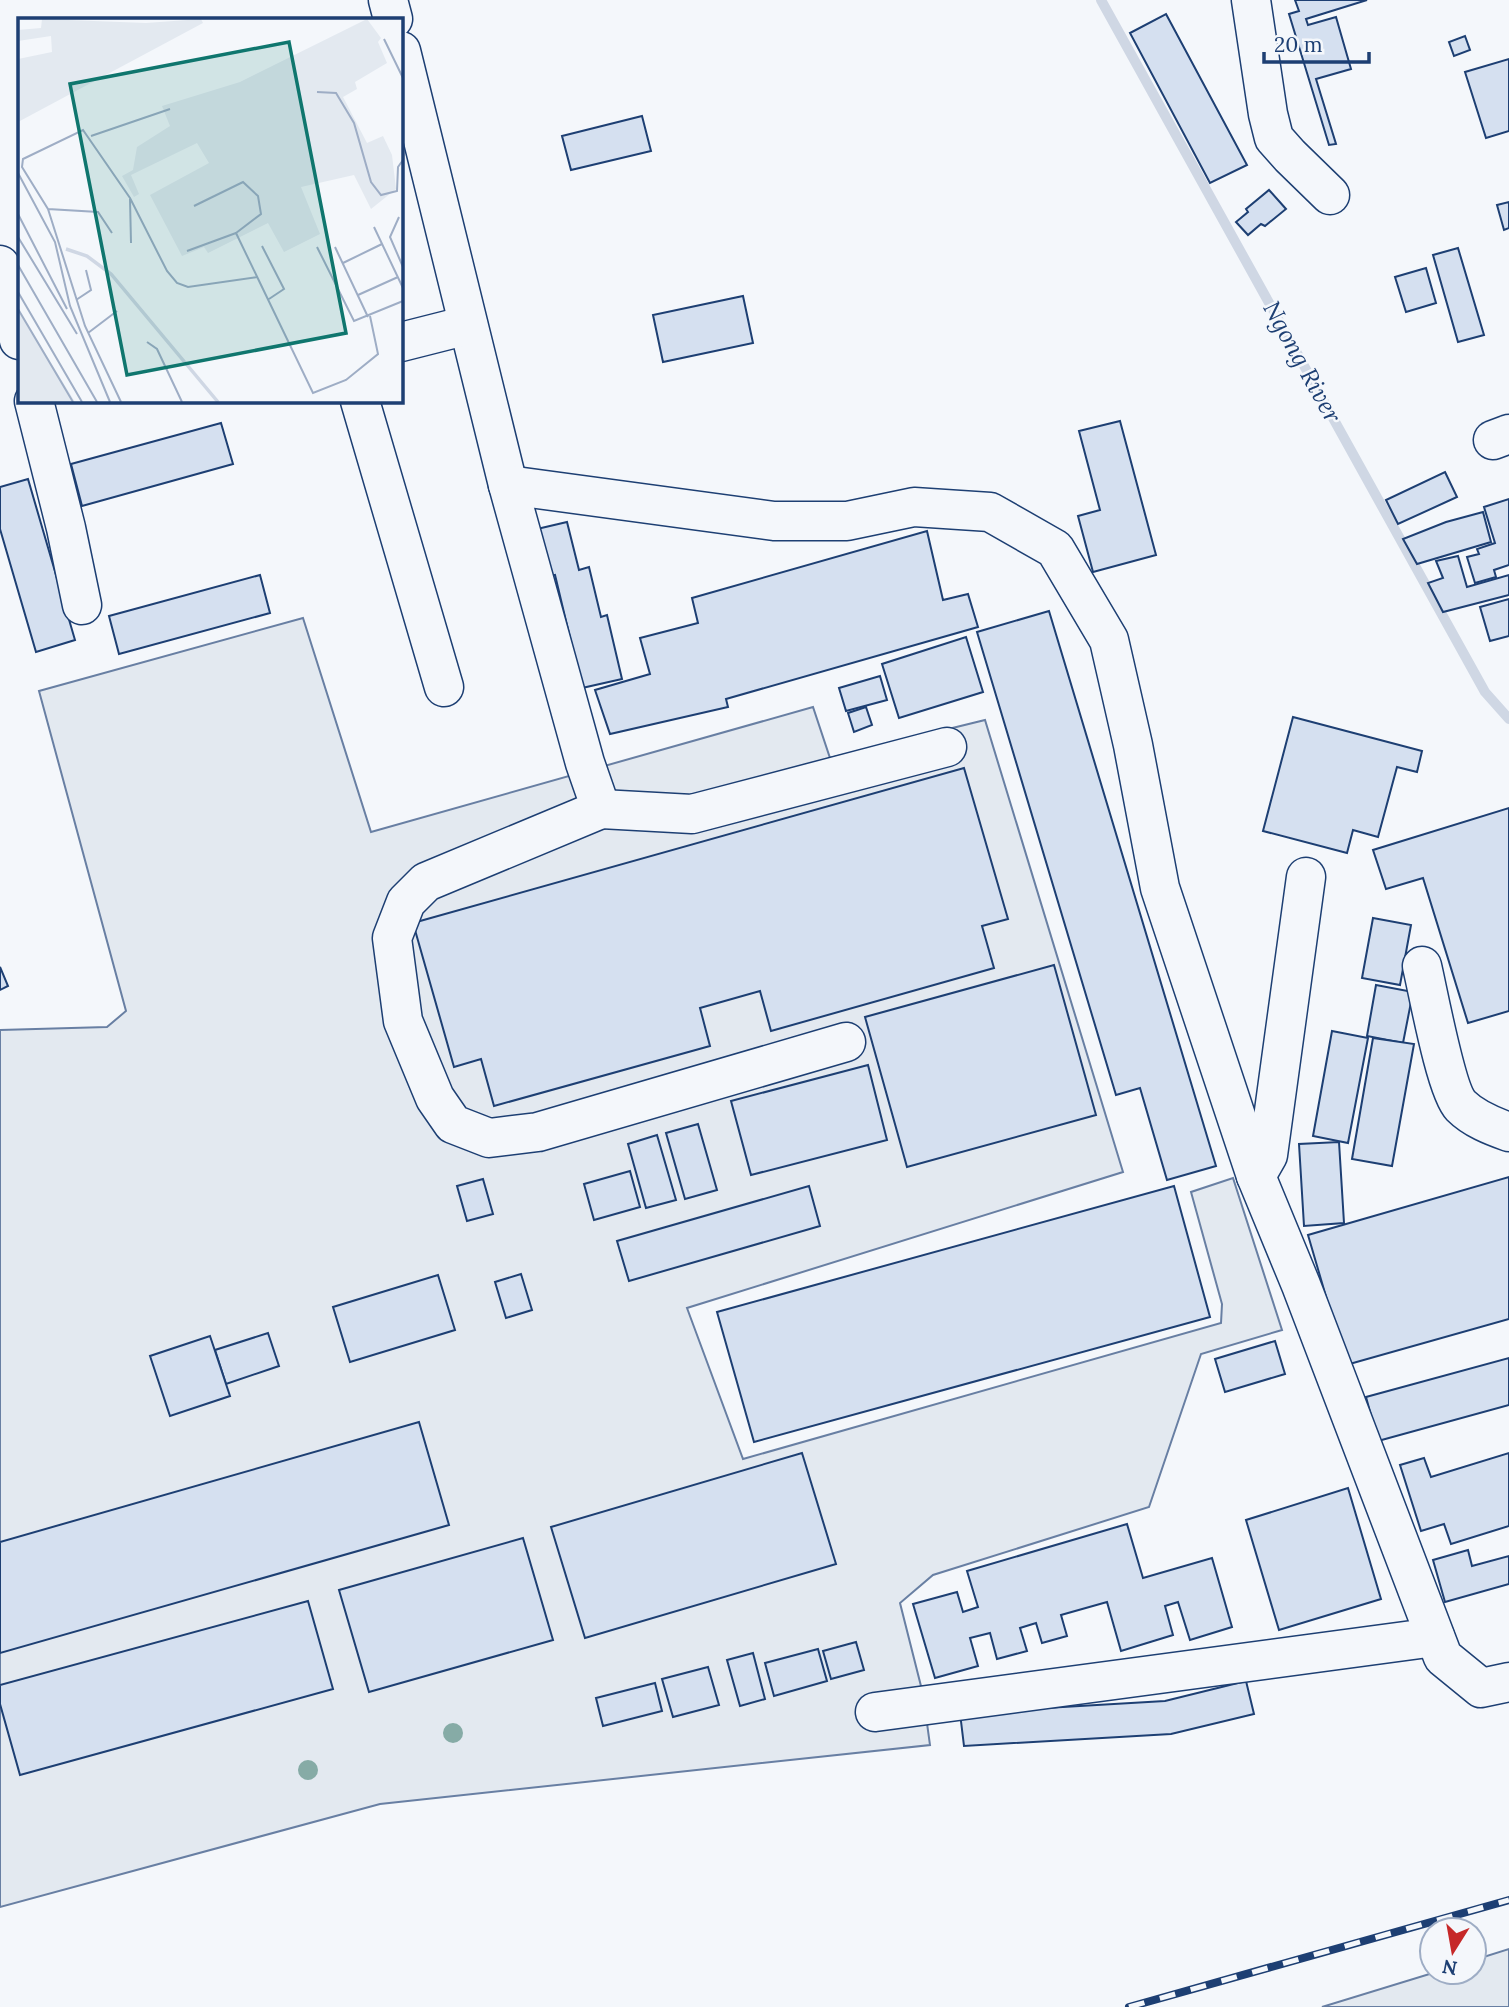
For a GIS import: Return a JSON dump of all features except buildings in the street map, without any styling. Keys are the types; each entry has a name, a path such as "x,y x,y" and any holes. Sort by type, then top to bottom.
{"lane":[{"path":"388,0 393,18"},
{"path":"1251,0 1274,138 1330,195"},
{"path":"402,55 508,485 585,763 601,809"},
{"path":"0,265 18,336"},
{"path":"402,342 468,324"},
{"path":"34,402 82,605"},
{"path":"360,402 444,687"},
{"path":"508,485 774,521 848,521 914,508 990,512 1055,549 1109,640 1133,745 1160,888 1255,1176 1301,1285 1443,1657 1480,1688 1509,1682"},
{"path":"846,1042 538,1132 489,1138 453,1124 435,1098 403,1021 392,939 406,902 426,882 601,809 692,814 947,747"},
{"path":"1255,1176 1268,1155 1306,877"},
{"path":"1422,965 1447,1073 1460,1105 1489,1125 1509,1132"},
{"path":"875,1712 1436,1637"}],"shaded area":[{"path":"303,618 371,832 813,707 830,758 985,720 1123,1172 687,1308 743,1459 1221,1323 1222,1304 1191,1192 1233,1178 1282,1330 1201,1354 1149,1507 933,1575 900,1603 923,1694 930,1745 380,1804 0,1907 0,1030 107,1027 126,1011 39,691"},
{"path":"1509,1949 1509,2007 1322,2007 1418,1978 1418,1986 1488,1986 1488,1956"}],"waterway":[{"name":"Ngong River","path":"1101,0 1485,692 1509,719"}],"railway":[{"path":"1129,2007 1509,1900"}]}
